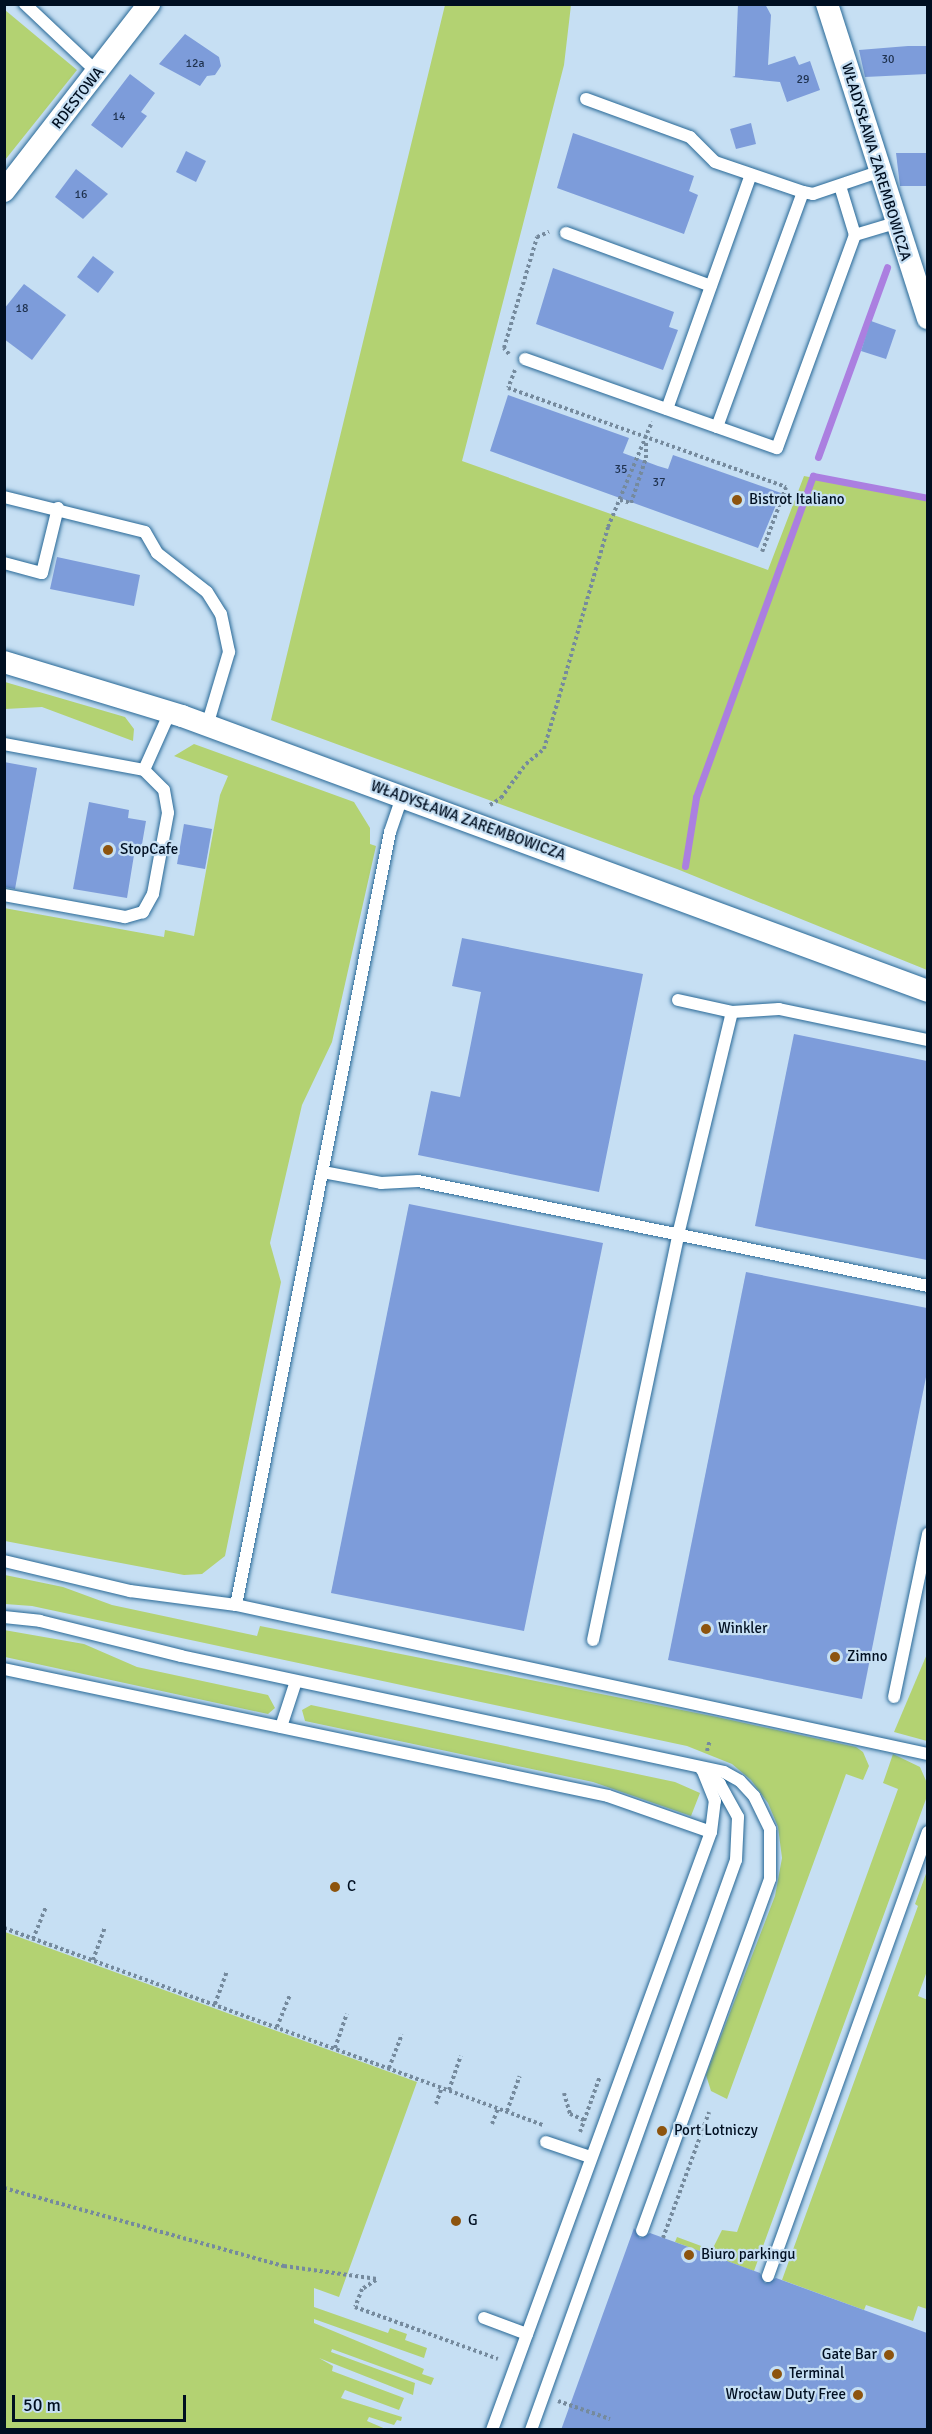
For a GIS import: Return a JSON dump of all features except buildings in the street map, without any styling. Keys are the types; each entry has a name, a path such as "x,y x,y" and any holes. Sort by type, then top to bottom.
{"street":[{"name":"RDESTOWA","path":"4,190 98,74 149,4"},
{"name":"WŁADYSŁAWA ZAREMBOWICZA","path":"827,4 878,172 927,318"},
{"name":"WŁADYSŁAWA ZAREMBOWICZA","path":"4,662 170,712 927,991"}],"lane":[{"path":"25,4 98,74"},
{"path":"586,99 690,137 715,162 813,195 878,172"},
{"path":"662,408 711,286 751,175"},
{"path":"522,358 777,448 855,235 840,186"},
{"path":"717,427 804,192"},
{"path":"855,235 895,223"},
{"path":"566,233 711,286"},
{"path":"4,497 58,508 146,532 157,553 197,582 215,603 226,627 230,651 207,726"},
{"path":"4,563 42,573 58,508"},
{"path":"144,770 170,712"},
{"path":"4,744 144,770 164,790 168,813 153,894 143,912 125,917 4,895"},
{"path":"236,1605 390,832 402,797"},
{"path":"678,1000 732,1012 779,1009 927,1040"},
{"path":"593,1640 678,1235 732,1012"},
{"path":"323,1172 381,1183 418,1181 927,1286"},
{"path":"894,1697 927,1534"},
{"path":"4,1561 142,1593 236,1605 927,1754"},
{"path":"4,1617 40,1621 296,1681 701,1769 724,1772 754,1796 770,1829 772,1866 767,1892 642,2230"},
{"path":"6,1669 608,1796 711,1832"},
{"path":"281,1727 296,1681"},
{"path":"492,2430 590,2157 711,1832 715,1801 701,1769"},
{"path":"531,2430 736,1860 740,1834 731,1798 701,1769"},
{"path":"768,2276 927,1832"},
{"path":"546,2142 590,2157"},
{"path":"484,2318 527,2334"}],"path":[{"path":"566,233 553,230 537,237 504,348 522,358 508,388 786,487 762,552"},
{"path":"465,820 501,798 526,764 544,749 608,527 635,455 662,408"},
{"path":"620,500 631,503 645,458 646,439"},
{"path":"33,1939 46,1906"},
{"path":"93,1960 105,1927"},
{"path":"4,1928 548,2126"},
{"path":"215,2004 227,1971"},
{"path":"277,2027 290,1994"},
{"path":"335,2048 347,2014"},
{"path":"389,2068 402,2034"},
{"path":"449,2090 461,2056"},
{"path":"507,2111 520,2076"},
{"path":"436,2104 442,2087"},
{"path":"564,2093 570,2114 584,2120"},
{"path":"492,2124 498,2108"},
{"path":"663,2238 709,2112"},
{"path":"4,2188 284,2266 377,2279 362,2289 355,2307 498,2359"},
{"path":"549,2398 610,2419"}],"green space":[{"path":"445,5 571,5 564,65 462,461 768,570 804,476 927,500 927,970 677,869 271,720"},
{"path":"5,10 77,70 5,160"},
{"path":"5,682 125,717 134,729 133,741 42,707 5,709"},
{"path":"194,744 354,802 370,828 370,844 376,846 332,1042 302,1105 270,1243 281,1282 225,1556 202,1574 184,1575 5,1541 4,908 164,937 165,930 194,936 220,795 228,776 174,756"},
{"path":"5,1575 63,1587 112,1605 257,1636 260,1626 717,1717 856,1747 863,1752 869,1766 863,1780 846,1774 727,2099 711,2091 706,2075 775,1896 782,1858 778,1827 768,1803 751,1780 732,1764 687,1746 32,1606 5,1604"},
{"path":"4,1630 84,1644 137,1667 268,1695 275,1708 268,1714 5,1657"},
{"path":"927,1654 927,1741 894,1732"},
{"path":"311,1705 675,1782 700,1793 691,1816 593,1782 305,1721 302,1710"},
{"path":"893,1754 920,1767 927,1783 926,1799 754,2271 675,2242 677,2237 712,2250 722,2230 737,2232 898,1789 883,1783"},
{"path":"927,1871 927,1971 918,1996 928,2000 927,2309 918,2306 913,2321 866,2305 864,2310 782,2280 918,1906 915,1904"},
{"path":"5,1932 417,2082 339,2297 314,2288 314,2307 388,2333 390,2328 407,2334 405,2340 427,2348 424,2358 314,2319 314,2323 424,2369 422,2374 434,2378 431,2385 332,2349 331,2352 415,2383 413,2395 319,2358 333,2366 332,2371 404,2398 399,2410 345,2390 341,2398 402,2417 401,2421 397,2420 394,2425 369,2417 367,2421 388,2430 5,2429"}],"waterway":[{"path":"818,457 887,267"},
{"path":"685,866 696,797 813,476 928,498"}],"place":[{"name":"Bistrot Italiano","path":"737,500"},
{"name":"StopCafe","path":"108,850"},
{"name":"Winkler","path":"706,1629"},
{"name":"Zimno","path":"835,1657"},
{"name":"C","path":"335,1887"},
{"name":"Port Lotniczy","path":"662,2131"},
{"name":"G","path":"456,2221"},
{"name":"Biuro parkingu","path":"689,2255"},
{"name":"Gate Bar","path":"889,2355"},
{"name":"Terminal","path":"777,2374"},
{"name":"Wrocław Duty Free","path":"858,2395"}]}
